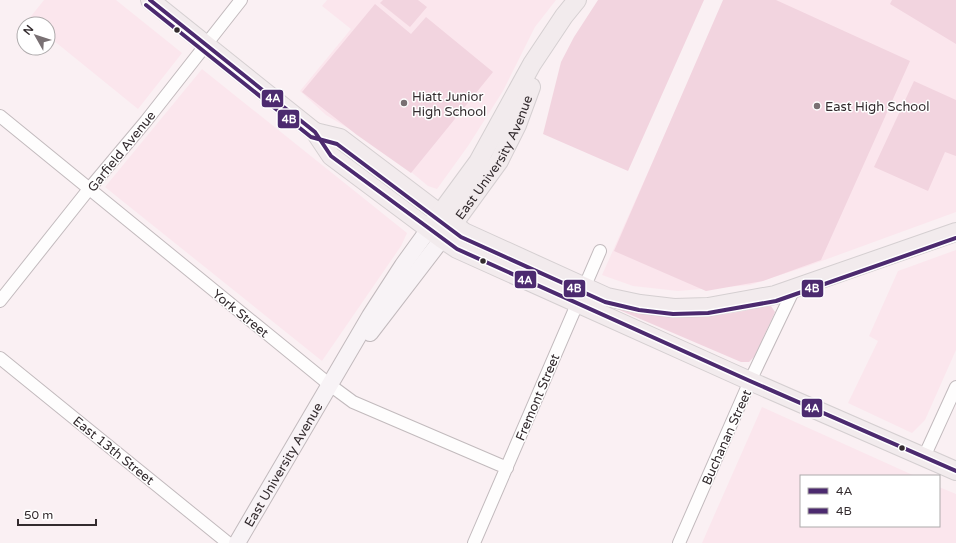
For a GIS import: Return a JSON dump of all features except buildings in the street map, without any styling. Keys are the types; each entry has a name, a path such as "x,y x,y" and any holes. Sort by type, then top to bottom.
{"main road":[{"path":"150,0 315,132 331,156 457,249 581,295 607,297 640,304 674,308 708,307 775,295 956,232"},
{"name":"East University Avenue","path":"237,543 330,385 436,234 499,161 517,125 540,63 554,34 564,16 577,0"},
{"path":"315,132 340,138 464,232 581,295 750,381 956,471"}],"street":[{"name":"Garfield Avenue","path":"0,301 89,189 146,121 241,0"},
{"name":"York Street","path":"0,116 330,385 353,402 507,468"},
{"name":"Fremont Street","path":"474,543 600,251"},
{"name":"Buchanan Street","path":"679,543 750,381 794,289"},
{"name":"East 13th Street","path":"0,358 228,543"},
{"path":"924,457 956,387"}],"shaded area":[{"path":"44,0 116,0 182,53 138,109 56,42 56,16 31,16"},
{"name":"Hiatt Junior High School","path":"327,0 556,0 535,27 503,91 468,146 437,189 428,186 386,151 326,115 300,91 351,29 322,6"},
{"path":"383,0 418,0 427,7 410,27 380,3"},
{"path":"598,0 704,0 628,171 543,134 561,62 574,37"},
{"name":"East High School","path":"723,0 776,0 910,61 821,260 763,281 706,291 614,251"},
{"name":"East High School","path":"725,0 956,0 956,212 808,266 750,285 678,291 633,286 602,275"},
{"path":"892,0 956,0 956,44 890,4"},
{"path":"375,4 411,34 426,17 493,72 411,173 357,135 302,92"},
{"path":"202,69 407,233 401,246 322,361 105,187"},
{"path":"914,81 956,100 956,156 945,152 928,191 874,167"},
{"path":"956,250 956,350 925,420 912,433 848,403 878,341 869,336 898,271"},
{"path":"771,306 775,312 755,356 749,362 741,362 617,309 668,315 706,316"},
{"path":"762,407 913,475 800,475 800,527 940,527 940,487 956,494 956,543 702,543"}],"transit line":[{"name":"4A","path":"150,0 315,132 331,156 457,249 750,381 956,471"},
{"name":"4B","path":"146,5 311,137 337,144 461,237 605,302 639,310 673,314 708,313 776,301 956,238"}],"place":[{"name":"Hiatt Junior High School","path":"404,103"},
{"name":"East High School","path":"817,106"}]}
